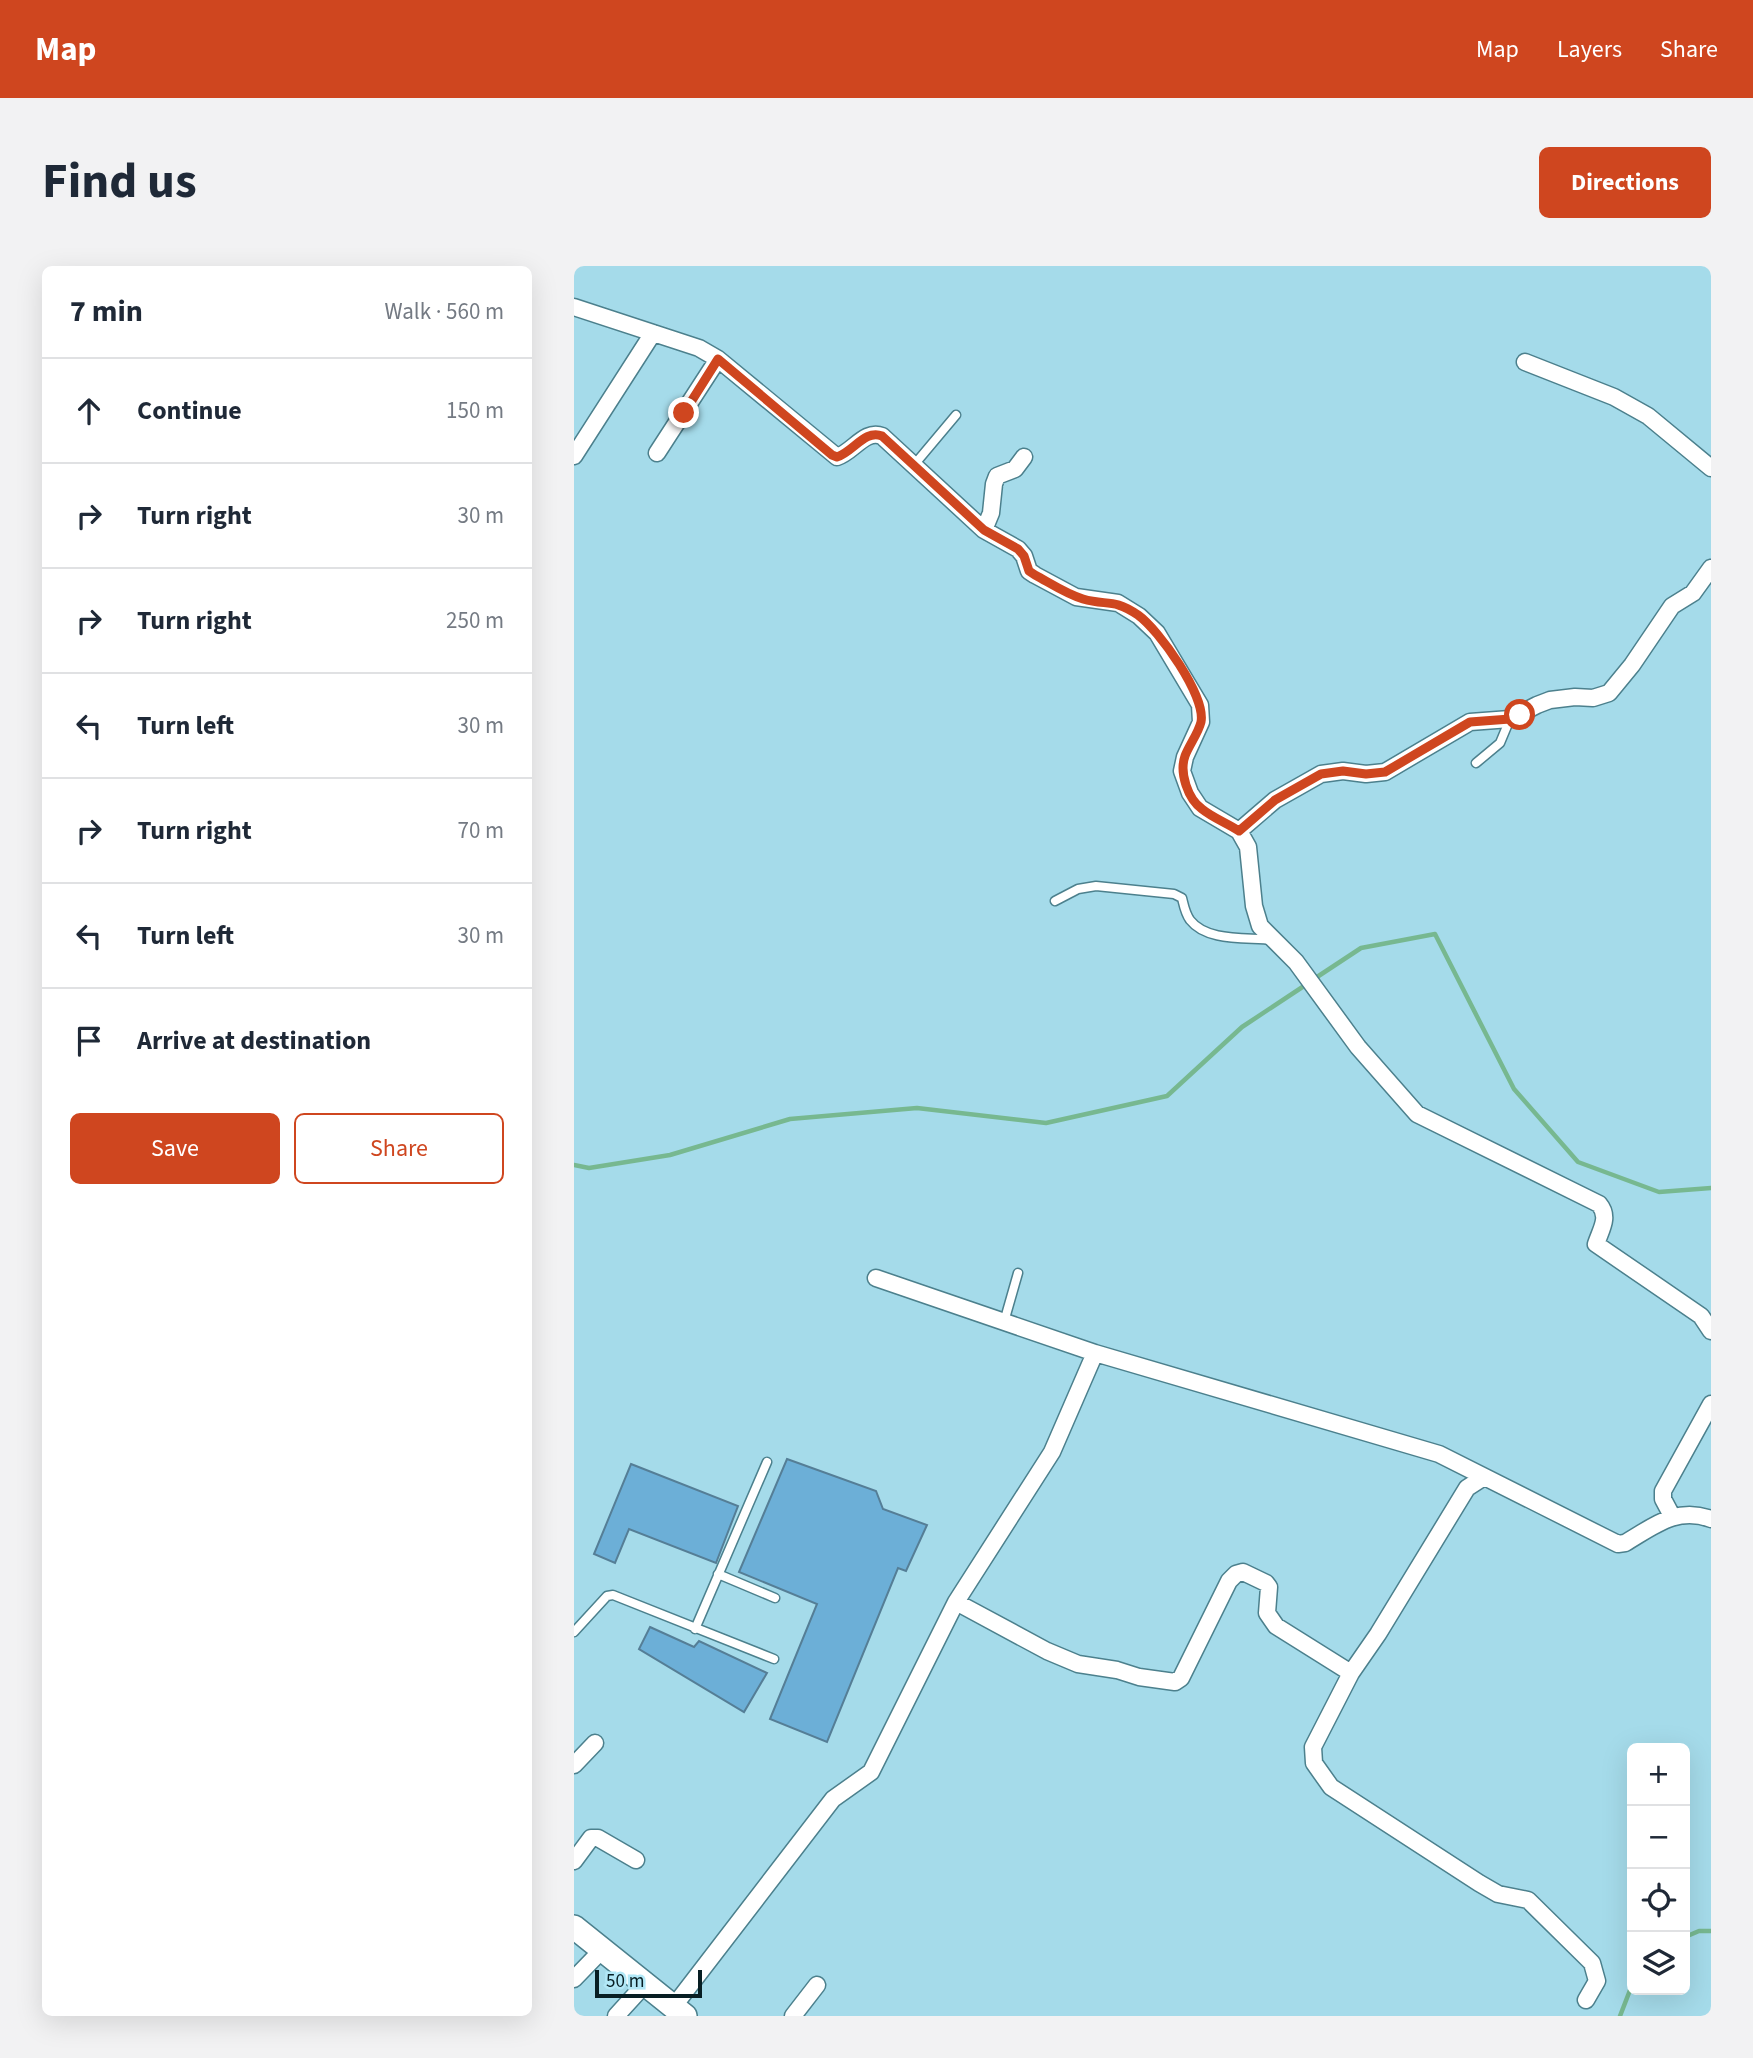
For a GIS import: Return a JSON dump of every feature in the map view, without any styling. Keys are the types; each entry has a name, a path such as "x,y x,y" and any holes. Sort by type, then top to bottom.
{"main road":[{"path":"574,1927 680,2011"}],"street":[{"path":"574,307 699,348 718,359 832,455 844,455 869,435 875,433 882,436 984,530 1018,549 1024,556 1029,571 1076,597 1118,603 1139,616 1157,633 1200,705 1201,722 1185,757 1182,771 1190,793 1200,808 1239,831 1248,847 1254,906 1260,926 1305,974 1358,1047 1417,1114 1599,1204 1605,1211 1605,1217 1596,1244 1701,1316 1711,1331"},
{"path":"574,456 653,333"},
{"path":"657,453 718,359"},
{"path":"1525,362 1614,397 1648,416 1711,468"},
{"path":"984,530 991,513 993,484 997,476 1014,469 1024,457"},
{"path":"1239,831 1275,800 1321,774 1343,771 1366,774 1385,772 1470,722 1510,719 1550,700 1593,698 1609,693 1632,665 1672,606 1693,593 1711,568"},
{"path":"876,1278 1095,1353 1439,1454 1618,1544 1625,1543 1672,1516 1694,1514 1711,1519"},
{"path":"680,2011 833,1799 871,1772 956,1602 1052,1452 1095,1353"},
{"path":"1672,1516 1663,1499 1663,1491 1711,1404"},
{"path":"1484,1477 1467,1488 1378,1634 1351,1673 1313,1747 1314,1763 1331,1787 1498,1894 1528,1900 1592,1963 1597,1972 1597,1981 1586,2000"},
{"path":"956,1602 1047,1651 1078,1664 1175,1682 1181,1678 1229,1581 1236,1574 1243,1572 1269,1587 1267,1613 1276,1626 1351,1673"},
{"path":"574,1765 594,1744"},
{"path":"574,1861 591,1838 598,1838 636,1860"},
{"path":"574,1979 603,1949"},
{"path":"616,2016 646,1983"},
{"path":"793,2016 817,1985"}],"lane":[{"path":"914,465 956,415"},
{"path":"1476,762 1500,743 1510,719"},
{"path":"1055,901 1078,888 1096,886 1174,894 1182,898 1192,923 1201,929 1230,937 1276,940"},
{"path":"1004,1321 1018,1273"},
{"path":"695,1629 767,1462"},
{"path":"718,1574 775,1598"},
{"path":"574,1632 607,1596 613,1595 774,1660"}],"building":[{"path":"787,1459 876,1491 883,1509 927,1525 906,1571 898,1568 827,1742 770,1719 817,1604 739,1572"},
{"path":"631,1464 738,1506 716,1563 629,1529 615,1563 594,1554"},
{"path":"650,1627 694,1647 699,1641 767,1673 744,1712 639,1649"}],"waterway":[{"path":"1314,979 1361,948 1435,934 1514,1089 1578,1162 1659,1192 1711,1188"},
{"path":"574,1165 589,1168 670,1155 790,1119 917,1108 1046,1123 1167,1096 1242,1027 1307,984"},
{"path":"1690,1935 1699,1931 1711,1931"},
{"path":"1620,2016 1628,1995"}],"route":[{"path":"684,413 718,359 832,455 844,455 869,435 875,433 882,436 984,530 1018,549 1024,556 1029,571 1076,597 1118,603 1139,616 1157,633 1190,684 1200,705 1201,722 1185,757 1182,771 1190,793 1200,808 1239,831 1275,800 1321,774 1332,771 1366,774 1385,772 1470,722 1510,719 1520,715"}]}
